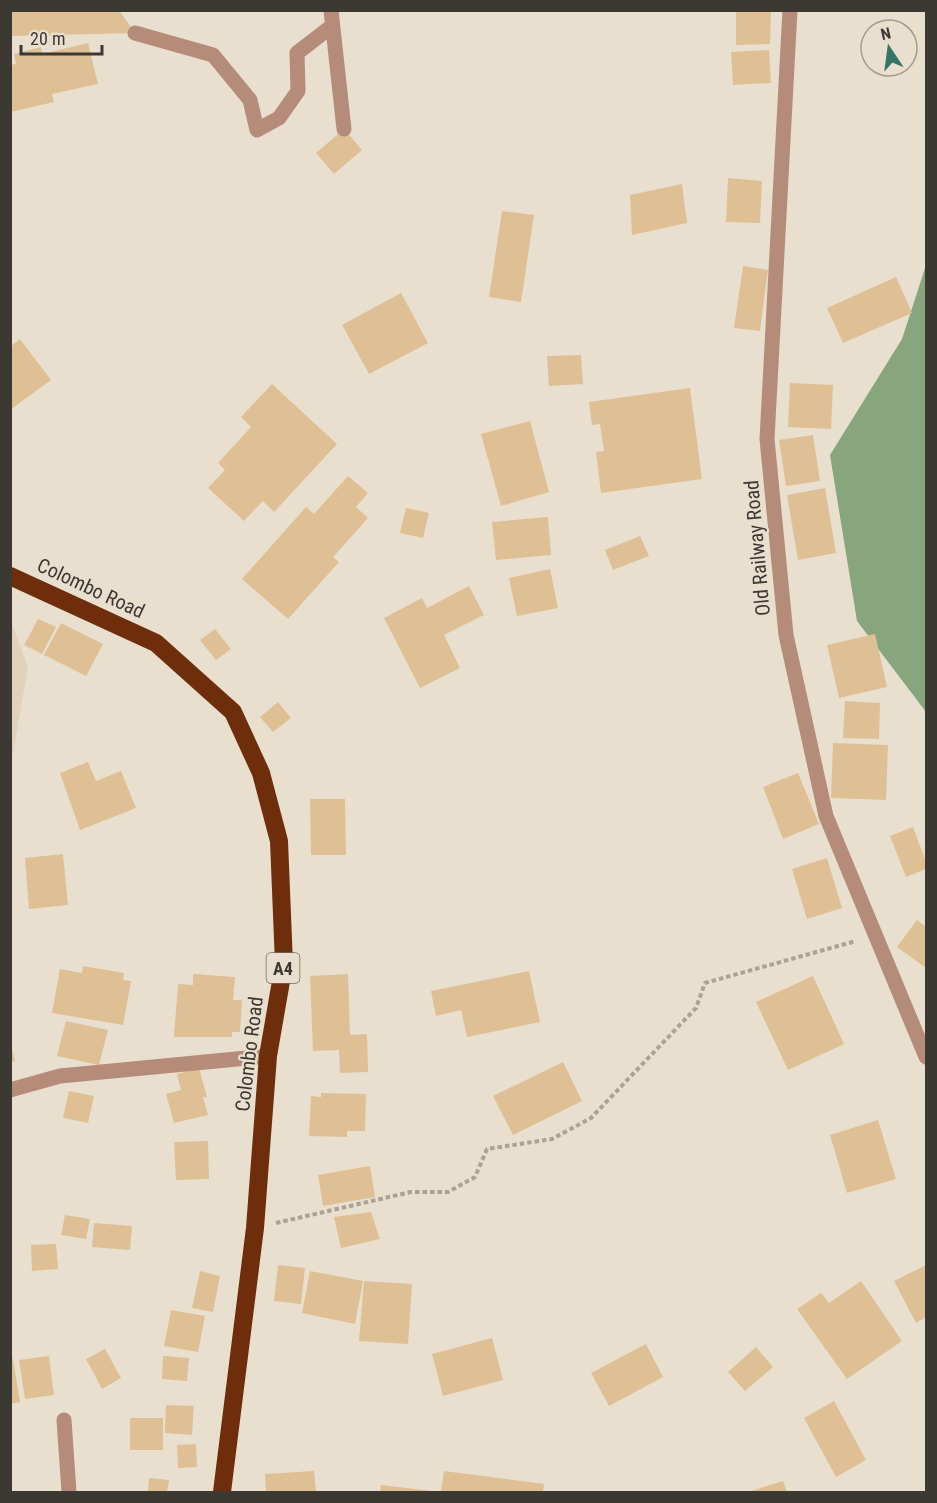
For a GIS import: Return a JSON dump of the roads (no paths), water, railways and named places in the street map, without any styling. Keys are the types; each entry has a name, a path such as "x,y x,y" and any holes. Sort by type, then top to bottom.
{"highway":[{"name":"Colombo Road","path":"10,576 156,642 233,712 261,773 279,841 284,964 268,1056 255,1228 222,1492"}],"street":[{"name":"Old Railway Road","path":"790,10 768,450 786,635 826,816 927,1057"},
{"path":"135,33 213,55 250,100 257,130 279,118 298,91 297,53 332,18"},
{"path":"332,18 344,129"},
{"path":"10,1090 60,1076 268,1056"},
{"path":"64,1420 69,1492"}]}
